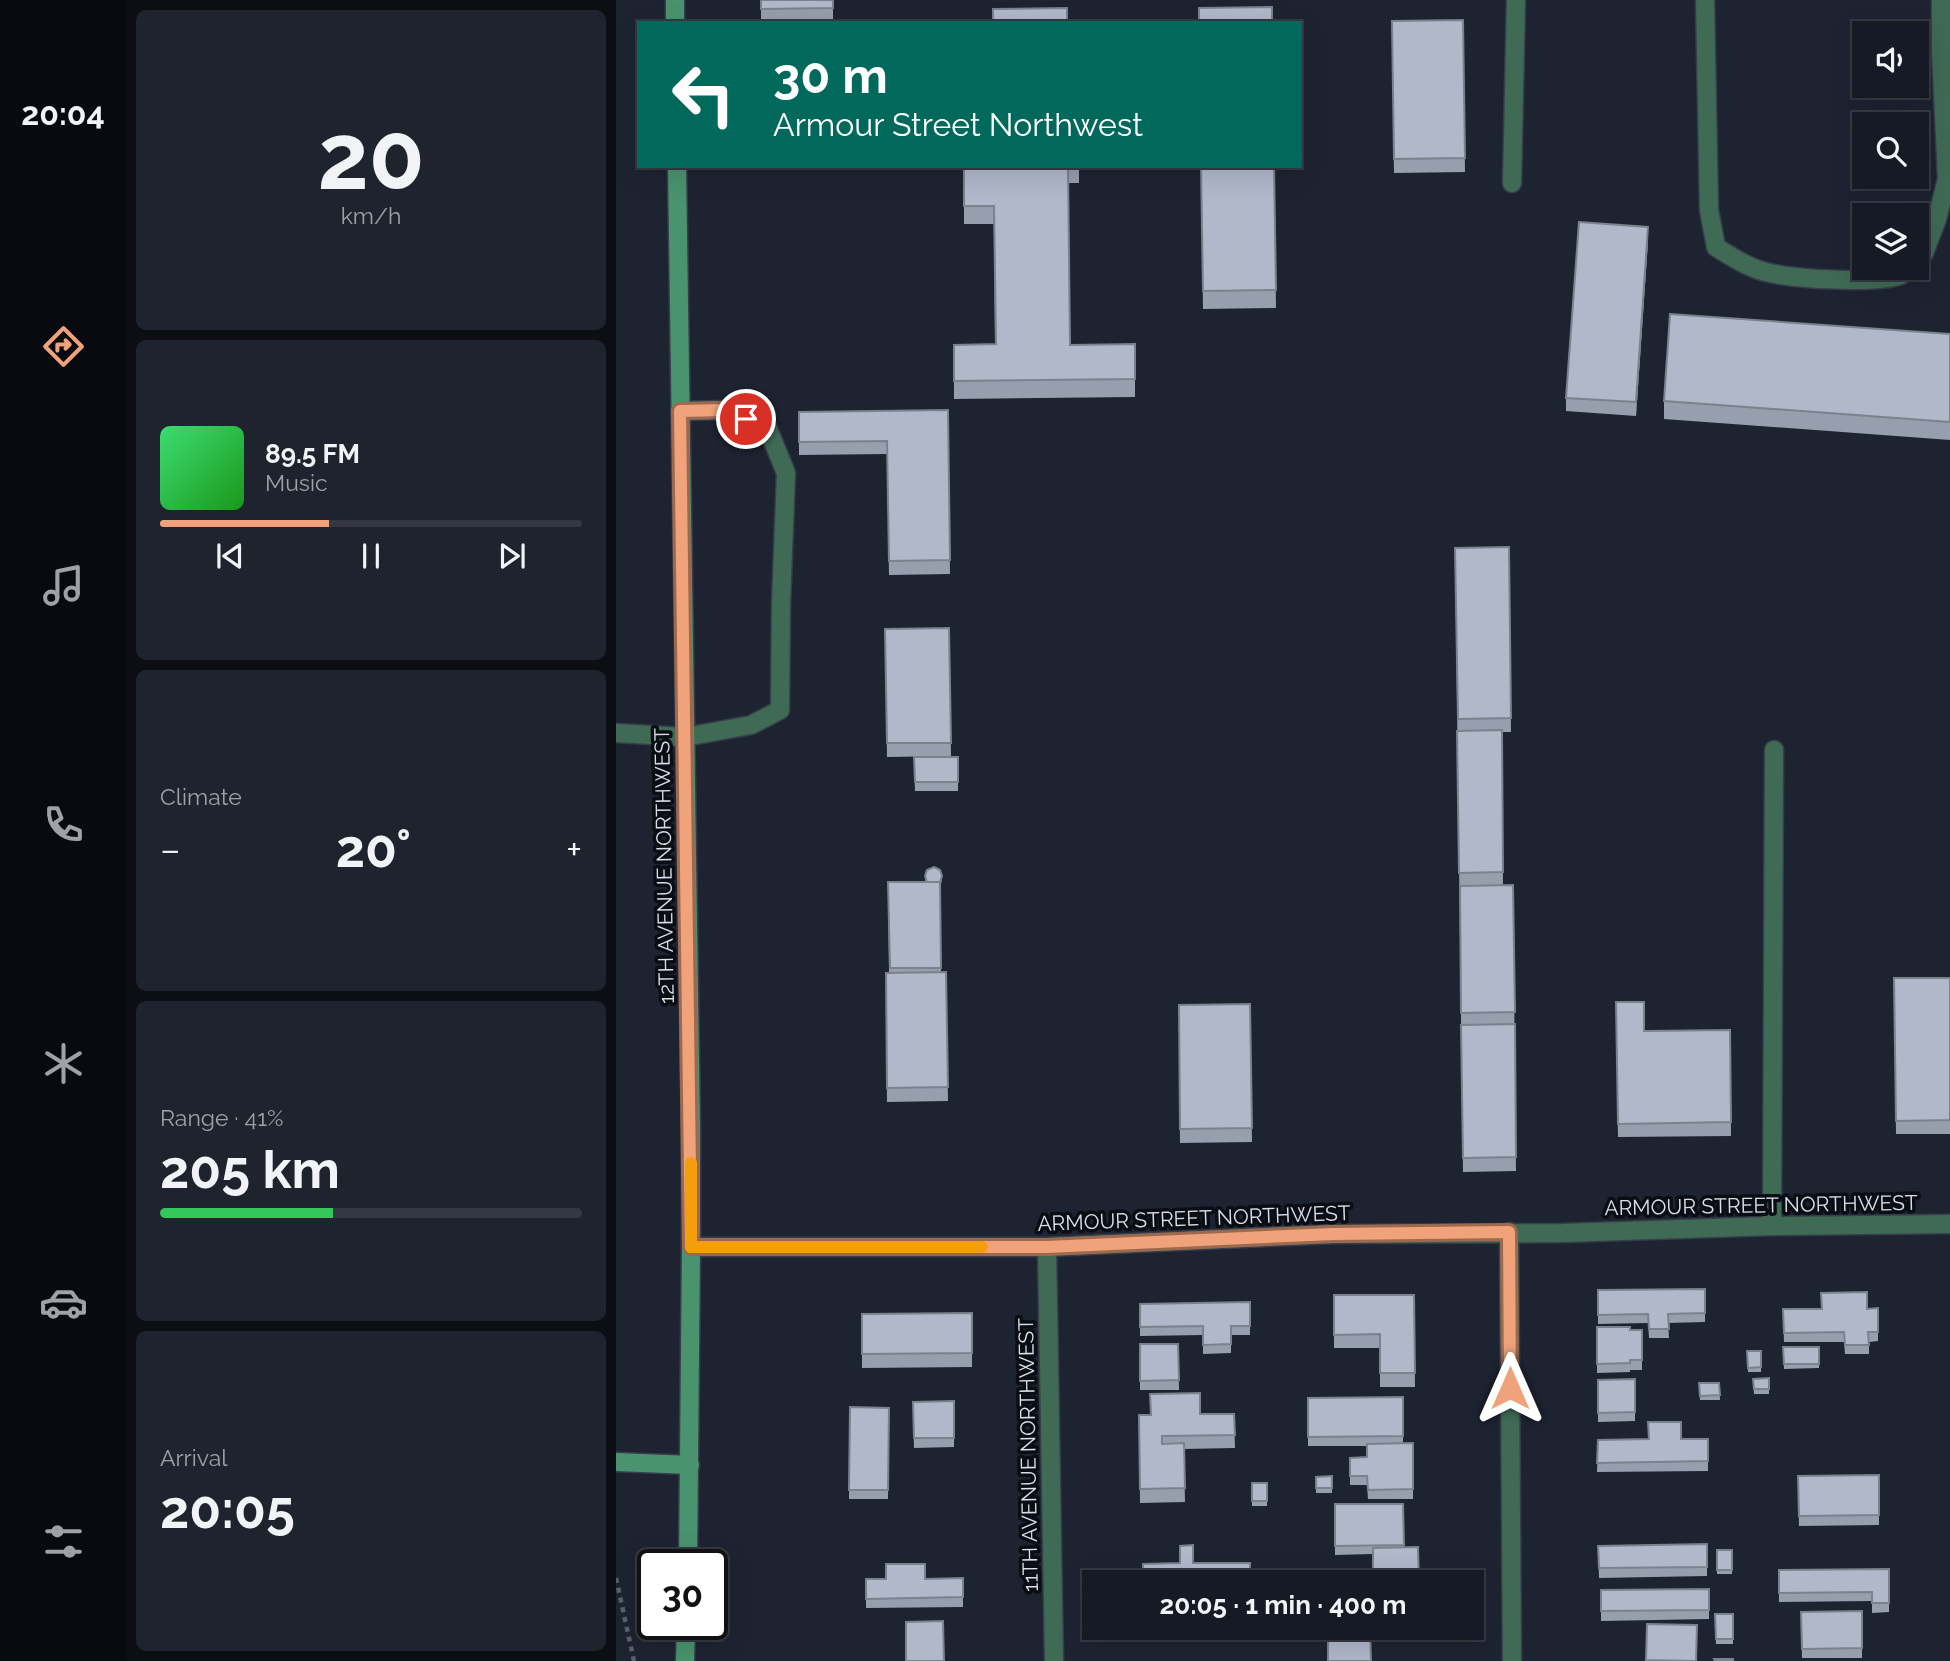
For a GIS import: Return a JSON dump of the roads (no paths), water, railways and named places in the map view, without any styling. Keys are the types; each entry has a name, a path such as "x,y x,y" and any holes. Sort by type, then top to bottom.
{"main road":[{"path":"675,0 675,21"},
{"name":"12TH AVENUE NORTHWEST","path":"677,168 691,1247 688,1549"},
{"path":"616,1462 690,1465"},
{"path":"685,1661 686,1640"}],"street":[{"path":"1512,183 1516,0"},
{"path":"1705,0 1709,210 1716,247 1740,262 1769,273 1852,279"},
{"path":"1929,240 1947,180 1941,0"},
{"path":"616,733 685,737 751,725 780,710 786,473 768,429 724,410 680,411"},
{"path":"1772,1226 1774,750"},
{"name":"ARMOUR STREET NORTHWEST","path":"691,1247 1047,1247 1333,1234 1563,1233 1772,1226 1950,1224"},
{"path":"1509,1232 1512,1661"},
{"name":"11TH AVENUE NORTHWEST","path":"1047,1247 1054,1661"}]}
